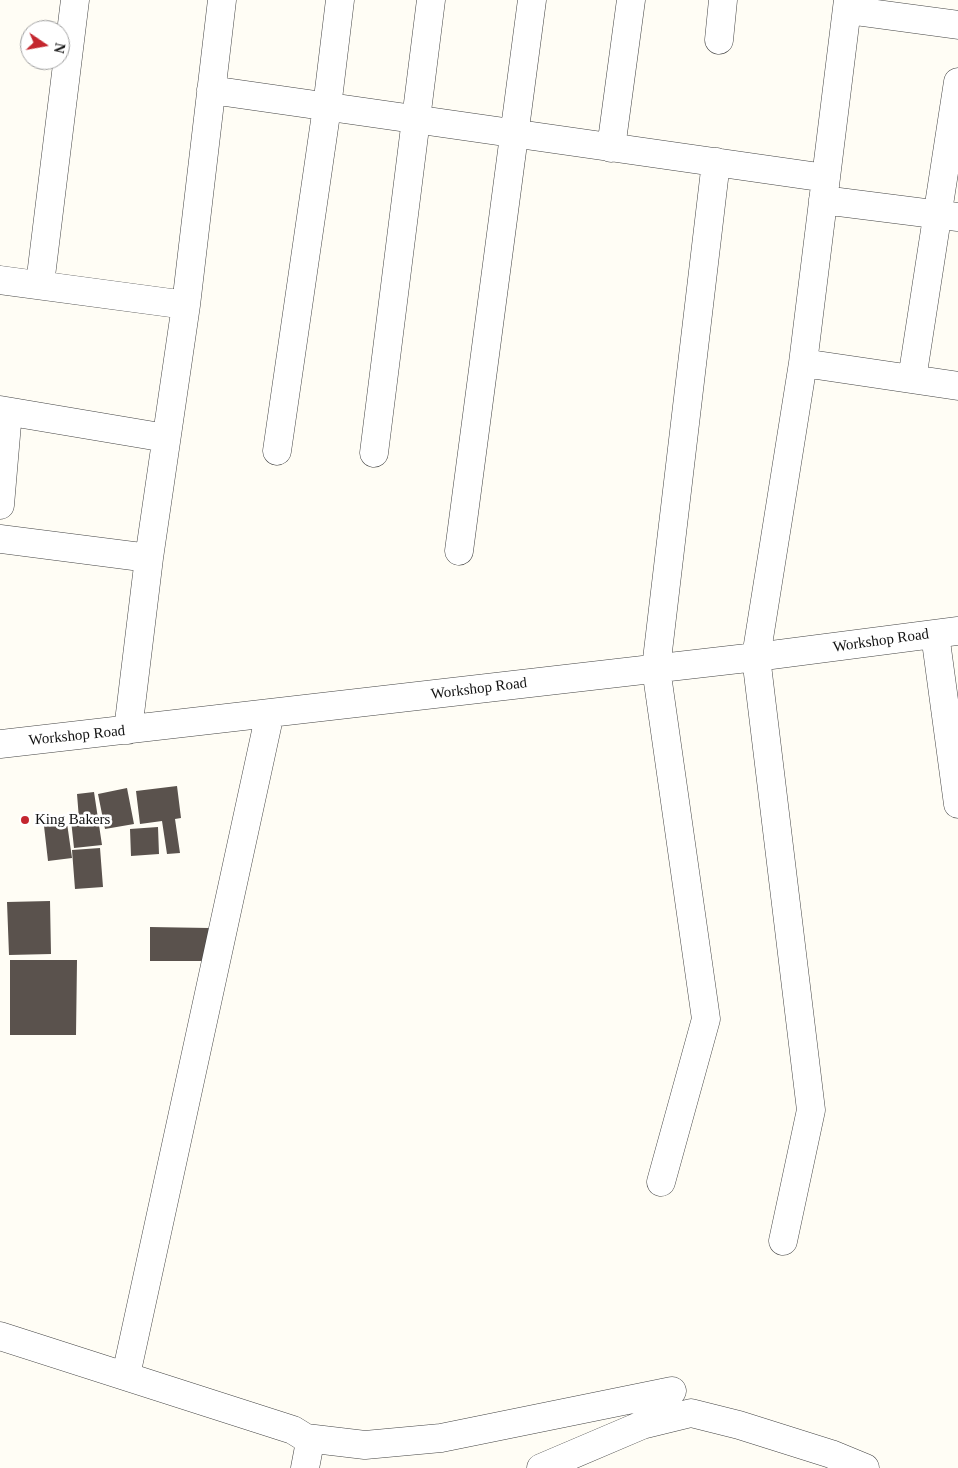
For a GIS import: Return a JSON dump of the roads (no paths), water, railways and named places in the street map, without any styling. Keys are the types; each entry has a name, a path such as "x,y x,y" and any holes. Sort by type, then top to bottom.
{"street":[{"path":"40,284 76,0"},
{"path":"128,730 149,558 186,305 222,0"},
{"path":"277,451 327,107 340,0"},
{"path":"374,452 431,0"},
{"path":"459,551 516,134 532,0"},
{"path":"611,148 631,0"},
{"path":"719,40 724,0"},
{"path":"783,1241 811,1110 756,658 803,363 848,5 958,25"},
{"path":"912,379 948,215 958,82"},
{"path":"211,90 716,162 824,189 948,215"},
{"path":"661,1182 706,1019 656,668 716,162"},
{"path":"0,280 186,305"},
{"path":"803,363 958,386"},
{"path":"0,505 4,411 166,438"},
{"path":"0,539 149,558"},
{"path":"947,632 958,804"},
{"name":"Workshop Road","path":"0,744 756,658 947,632"},
{"path":"126,1374 270,713"},
{"path":"0,1336 126,1374 293,1430 306,1438 365,1445 441,1438 672,1391"},
{"path":"541,1468 642,1425 690,1413 739,1425 831,1454 865,1468"},
{"path":"305,1468 309,1447 306,1438"}],"place":[{"name":"King Bakers","path":"25,820"}]}
